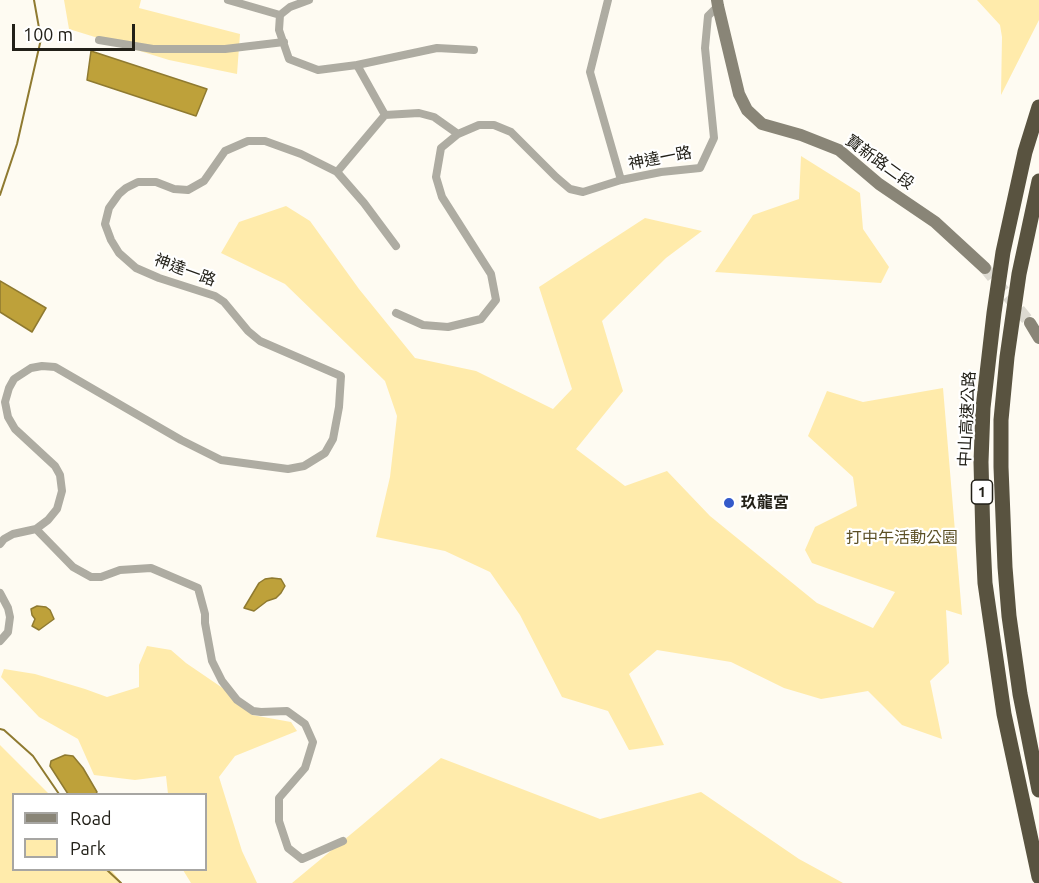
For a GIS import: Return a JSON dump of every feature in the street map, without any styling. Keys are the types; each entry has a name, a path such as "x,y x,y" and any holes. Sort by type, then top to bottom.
{"highway":[{"name":"中山高速公路","path":"1039,107 1024,152 1003,252 983,408 981,462 985,583 1004,714 1039,877"},
{"name":"1","path":"1039,181 1019,274 1006,357 1000,467 1009,616 1020,694 1039,790"}],"street":[{"path":"228,0 280,15"},
{"path":"309,0 290,7 280,15 279,30 290,59 318,70 357,65 437,48 474,50"},
{"path":"608,0 590,72 621,180"},
{"name":"神達一路","path":"458,134 479,124 494,125 511,132 570,189 583,192 621,180 661,172 700,168 714,138 705,48 708,16 717,3"},
{"name":"寶新路二段","path":"717,3 739,94 747,110 762,124 801,135 839,150 879,184 935,222 985,268"},
{"path":"99,40 153,49 225,49 284,42"},
{"path":"357,65 385,115"},
{"path":"396,246 338,172 385,115 419,113 434,117 458,134 441,148 436,177 442,197 491,274 496,300 481,319 448,327 423,326 396,313"},
{"name":"神達一路","path":"0,544 12,534 36,529 48,520 57,508 62,491 60,474 55,466 15,429 8,417 5,402 9,388 14,379 31,368 42,366 55,368 220,460 288,469 304,466 325,453 333,439 336,427 341,376 260,341 248,331 224,302 215,296 136,268 119,253 105,224 109,208 126,188 138,182 156,182 174,189 188,190 204,181 225,151 248,141 265,141 301,154 338,172"},
{"path":"1030,323 1039,338"},
{"path":"36,529 74,567 91,577 102,577 120,570 151,568 198,588 205,614 212,661 222,681 237,700 253,711 286,711 305,724 313,742 305,768 279,798 279,821 288,848 302,859 343,841"},
{"path":"0,593 10,617 8,632 0,641"}],"green space":[{"path":"64,0 141,0 139,8 240,34 237,74 169,60 69,29"},
{"path":"977,0 1039,0 1039,20 1001,95 1002,37 1000,25"},
{"path":"801,156 860,193 863,229 889,267 881,283 715,272 753,215 799,199"},
{"name":"打中午活動公園","path":"286,206 310,221 359,289 415,358 476,371 553,409 572,389 539,287 645,218 702,231 666,258 602,321 623,391 576,449 625,486 667,471 710,516 817,603 873,628 895,592 812,563 805,550 815,527 857,506 853,477 808,436 827,391 863,402 943,388 962,615 946,610 949,663 930,681 942,739 902,725 868,691 821,699 784,688 731,662 657,650 629,674 664,745 629,750 608,711 562,697 520,615 490,572 445,551 376,537 390,477 397,416 385,381 285,284 221,253 239,222"},
{"path":"147,646 171,650 227,691 252,715 291,722 297,731 235,756 219,777 242,851 257,883 191,883 184,871 207,871 207,793 168,793 166,776 135,780 94,775 78,739 39,717 1,677 4,669 35,674 107,697 139,687 139,665"},
{"path":"0,745 48,793 12,793 12,871 112,871 122,883 0,883"},
{"path":"441,758 600,819 701,792 799,859 843,883 292,883"}],"shaded area":[{"path":"91,51 207,89 196,116 87,80"},
{"path":"0,281 46,308 32,332 0,312"},
{"path":"272,578 281,579 285,586 281,593 254,611 244,608 259,583"},
{"path":"37,606 50,610 54,619 39,630 32,626 35,619 31,609"},
{"path":"65,755 73,756 83,768 96,793 67,793 50,766 51,761"}],"waterway":[{"path":"0,195 17,144 41,39 34,0"},
{"path":"0,729 33,756 58,793"},
{"path":"108,871 121,883"}],"tunnel":[{"path":"985,268 1030,323"}],"place":[{"name":"玖龍宮","path":"729,503"}]}
